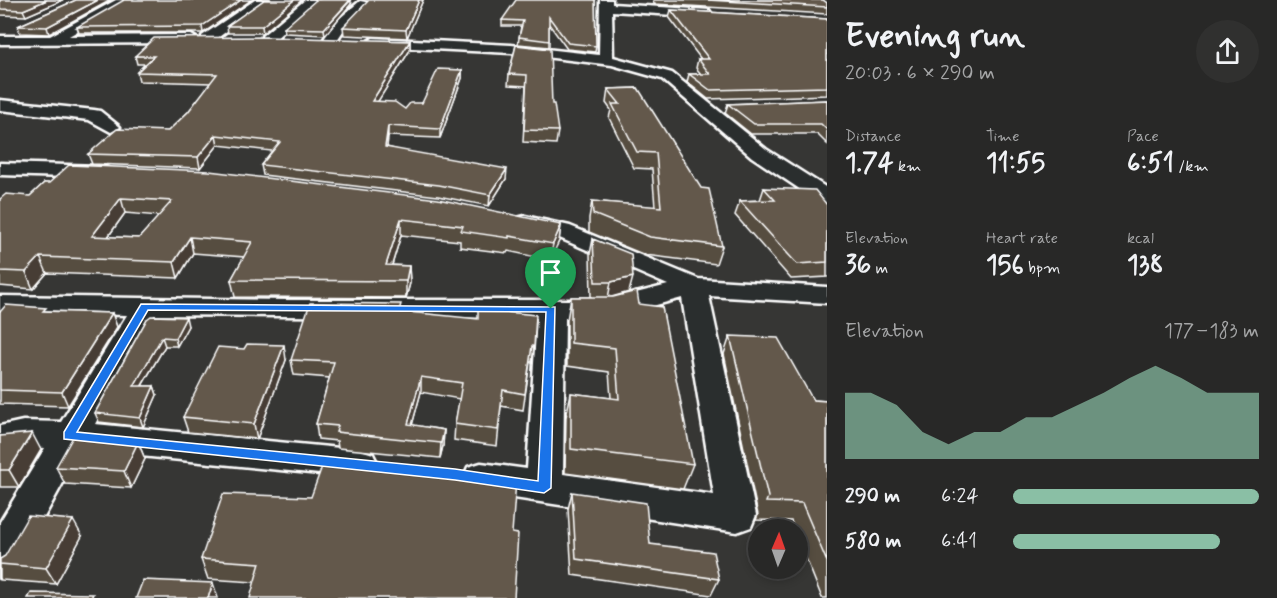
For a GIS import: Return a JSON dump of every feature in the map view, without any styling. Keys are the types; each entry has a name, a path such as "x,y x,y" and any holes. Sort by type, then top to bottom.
{"street":[{"path":"52,40 125,0"},
{"path":"207,39 263,0"},
{"path":"267,39 312,0"},
{"path":"364,3 324,40 511,49 606,60 667,76 759,153 827,197"},
{"path":"606,60 607,4 722,14"},
{"path":"0,35 20,26"},
{"path":"0,40 295,39"},
{"path":"0,105 28,106 94,115 111,127"},
{"path":"701,106 733,105"},
{"path":"0,169 117,172"},
{"path":"505,219 562,231 694,287"},
{"path":"455,475 737,515 708,373 694,287"},
{"path":"0,304 145,307 608,309 694,287 827,296"},
{"path":"0,559 68,436 145,307"},
{"path":"544,488 551,309"},
{"path":"0,439 23,434 68,436 396,468"}],"building":[{"path":"0,0 47,0 23,10 0,9"},
{"path":"76,0 98,0 47,27 18,26"},
{"path":"124,0 241,0 202,26 77,27"},
{"path":"264,0 294,0 262,26 227,26"},
{"path":"316,0 350,0 324,29 284,28"},
{"path":"369,0 419,0 406,30 343,27"},
{"path":"516,0 595,0 596,46 568,43 549,17 549,41 519,37 523,21 502,20"},
{"path":"707,0 823,0 827,3 827,7"},
{"path":"671,10 827,19 827,87 710,90 689,74 710,74 698,59 709,59"},
{"path":"266,37 410,41 372,101 395,102 405,109 410,103 422,103 438,69 462,70 440,129 388,126 385,147 507,169 490,195 439,185 261,165 280,142 216,135 198,157 88,154 117,129 168,131 188,112 217,74 137,72 154,56 135,56 154,38"},
{"path":"516,45 550,49 552,104 554,104 558,131 524,130 527,75 509,74"},
{"path":"638,88 701,188 709,189 722,246 650,237 593,214 592,201 661,207 656,153 637,152 612,104 620,104 608,89"},
{"path":"827,100 827,130 821,124 754,124 728,104"},
{"path":"69,165 209,171 438,199 561,225 553,244 461,231 463,226 401,219 386,265 409,266 406,281 231,280 252,242 190,237 174,262 40,257 26,272 0,271 0,199 6,194 30,196 44,183 49,183","holes":["121,198 172,201 139,238 92,236"]},
{"path":"764,188 815,190 827,205 827,262 797,264 740,201 775,200"},
{"path":"593,239 631,254 633,277 611,282 595,282"},
{"path":"637,291 639,304 662,307 693,464 571,449 571,393 619,399 615,348 571,343 571,297 613,297"},
{"path":"310,303 401,304 399,311 478,319 478,309 536,315 534,347 532,346 525,394 503,390 498,430 455,424 462,383 421,377 408,424 444,430 441,443 336,432 338,426 316,424 334,362 291,360"},
{"path":"6,305 46,308 43,311 112,313 62,392 0,390 0,312"},
{"path":"151,316 186,317 175,338 162,337 134,386 154,386 140,418 95,413 147,319"},
{"path":"730,336 778,338 813,400 827,401 827,562 802,503 766,502 768,497"},
{"path":"247,344 284,345 254,424 183,417 218,347 244,349"},
{"path":"32,433 9,470 0,470 0,436"},
{"path":"74,435 138,442 124,471 56,467"},
{"path":"325,458 516,481 512,533 518,534 514,598 250,598 260,563 201,559 223,494 311,497"},
{"path":"572,492 646,503 650,544 713,552 719,579 576,559"},
{"path":"28,516 73,520 46,568 0,564 0,559 5,556"},
{"path":"143,580 213,583 208,598 136,598"},
{"path":"31,593 93,594 91,598 28,598"}],"route":[{"path":"145,307 551,309 544,488 455,475 114,438 68,436 145,307"}]}
